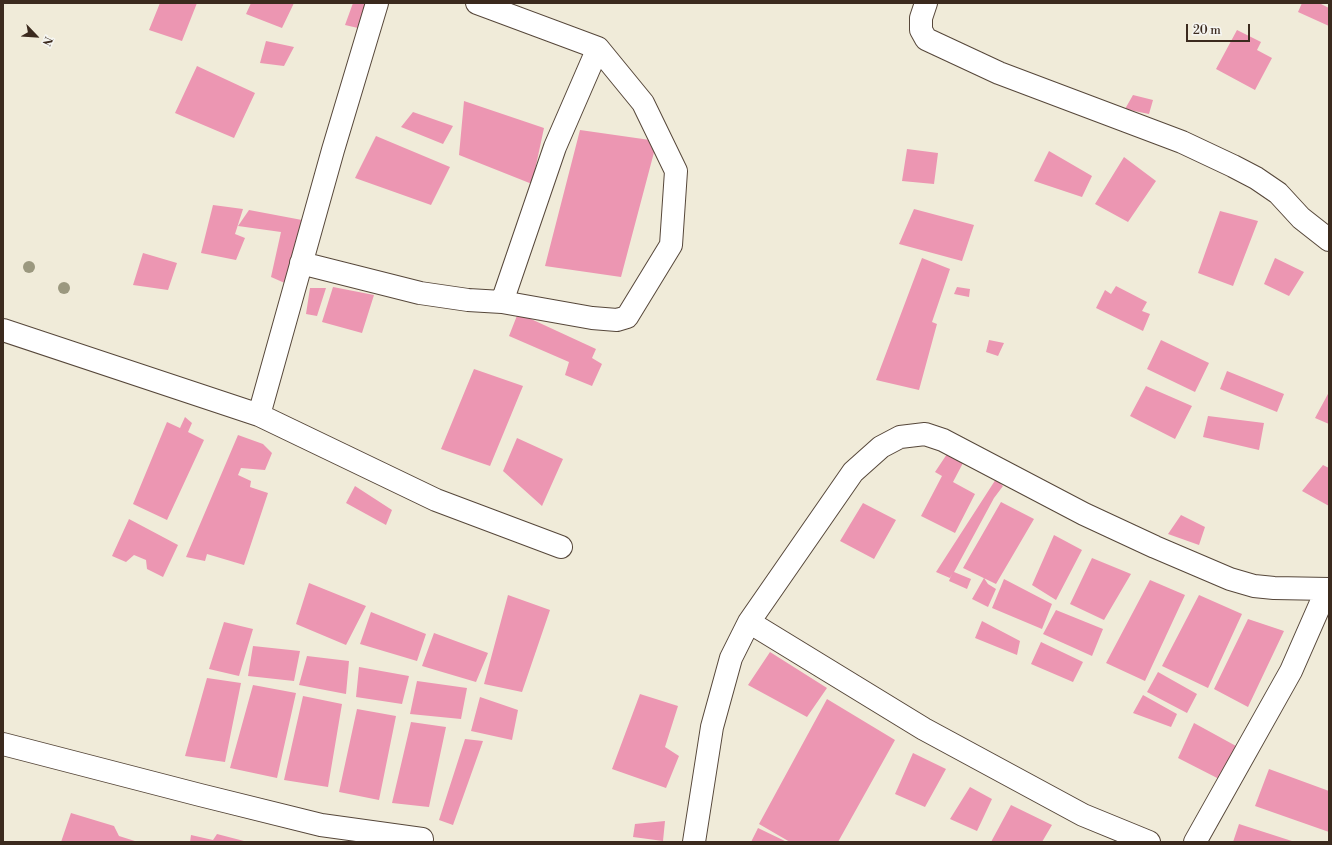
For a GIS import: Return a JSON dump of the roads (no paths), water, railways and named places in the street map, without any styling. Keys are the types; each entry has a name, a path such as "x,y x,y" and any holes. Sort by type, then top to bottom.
{"street":[{"path":"259,415 333,150 378,3"},
{"path":"301,263 420,293 468,300 502,302 592,318 617,320 627,317 671,245 676,171 643,103 598,48 477,3"},
{"path":"926,3 921,18 921,30 926,39 999,73 1182,142 1232,166 1256,178 1278,194 1302,218 1329,240"},
{"path":"502,302 555,147 598,48"},
{"path":"3,330 259,415 436,500 562,546"},
{"path":"694,842 712,727 731,658 749,622 853,472 881,447 900,437 925,434 943,440 1084,514 1155,547 1230,579 1254,586 1328,589 1291,671 1195,842"},
{"path":"749,622 924,729 1083,815 1148,842"},
{"path":"3,744 200,795 321,824 422,839"}]}
